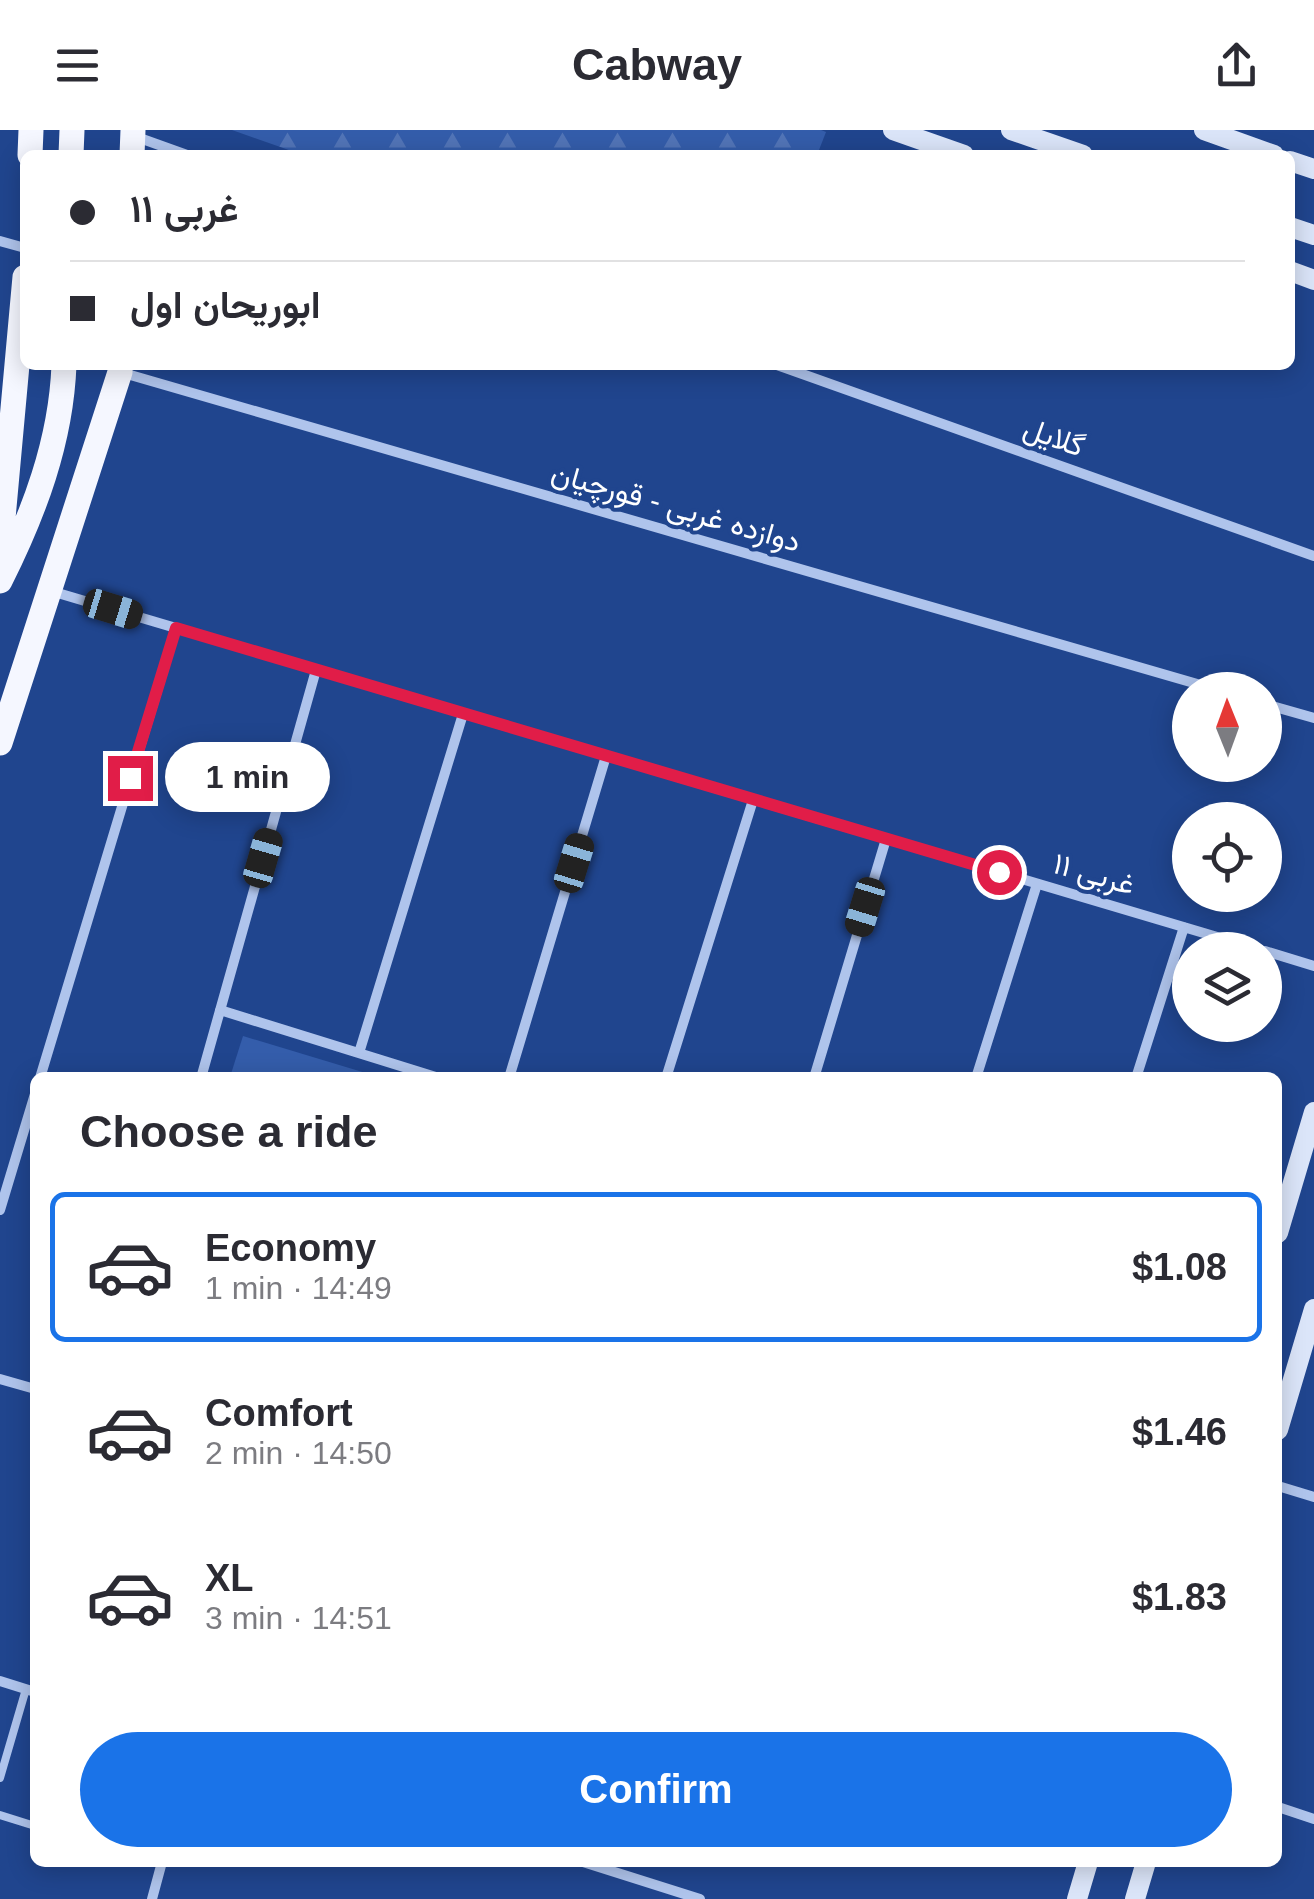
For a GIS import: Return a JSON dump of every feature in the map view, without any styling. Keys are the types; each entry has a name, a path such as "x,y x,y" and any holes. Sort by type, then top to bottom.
{"main road":[{"path":"894,130 950,150"},
{"path":"1011,130 1069,150"},
{"path":"1204,130 1260,150"},
{"path":"0,551 20,328"},
{"path":"0,581 24,532 53,449 64,370"},
{"path":"0,743 120,370"},
{"path":"1282,1220 1314,1112"},
{"path":"1282,1417 1314,1309"},
{"path":"1077,1899 1087,1867"},
{"path":"1135,1899 1145,1867"}],"street":[{"path":"132,140 169,150"},
{"name":"دوازده غربی - قورچیان","path":"123,370 1172,677"},
{"name":"گلایل","path":"791,370 1314,556"},
{"name":"۱۱ غربی","path":"50,590 1200,932"},
{"path":"42,1072 176,628"},
{"path":"204,1072 316,670"},
{"path":"1282,709 1314,718"},
{"path":"359,1053 463,714"},
{"path":"511,1072 606,756"},
{"path":"668,1072 753,800"},
{"path":"816,1072 886,839"},
{"path":"978,1072 1037,884"},
{"path":"1138,1072 1184,927"},
{"name":"۱۱ غربی","path":"1282,957 1314,966"},
{"path":"220,1010 420,1072"},
{"path":"0,1210 30,1111"},
{"path":"0,1379 30,1388"},
{"path":"1282,1487 1314,1497"},
{"path":"0,1680 30,1690"},
{"path":"1282,1808 1314,1819"},
{"path":"152,1899 157,1867"},
{"path":"599,1867 700,1899"}],"lane":[{"path":"0,1778 30,1690"},
{"path":"0,1815 30,1824"}],"green space":[{"path":"232,130 826,132 819,150 289,150"},
{"path":"243,1036 362,1072 232,1072"}],"route":[{"path":"130,778 176,628 999,872"}]}
